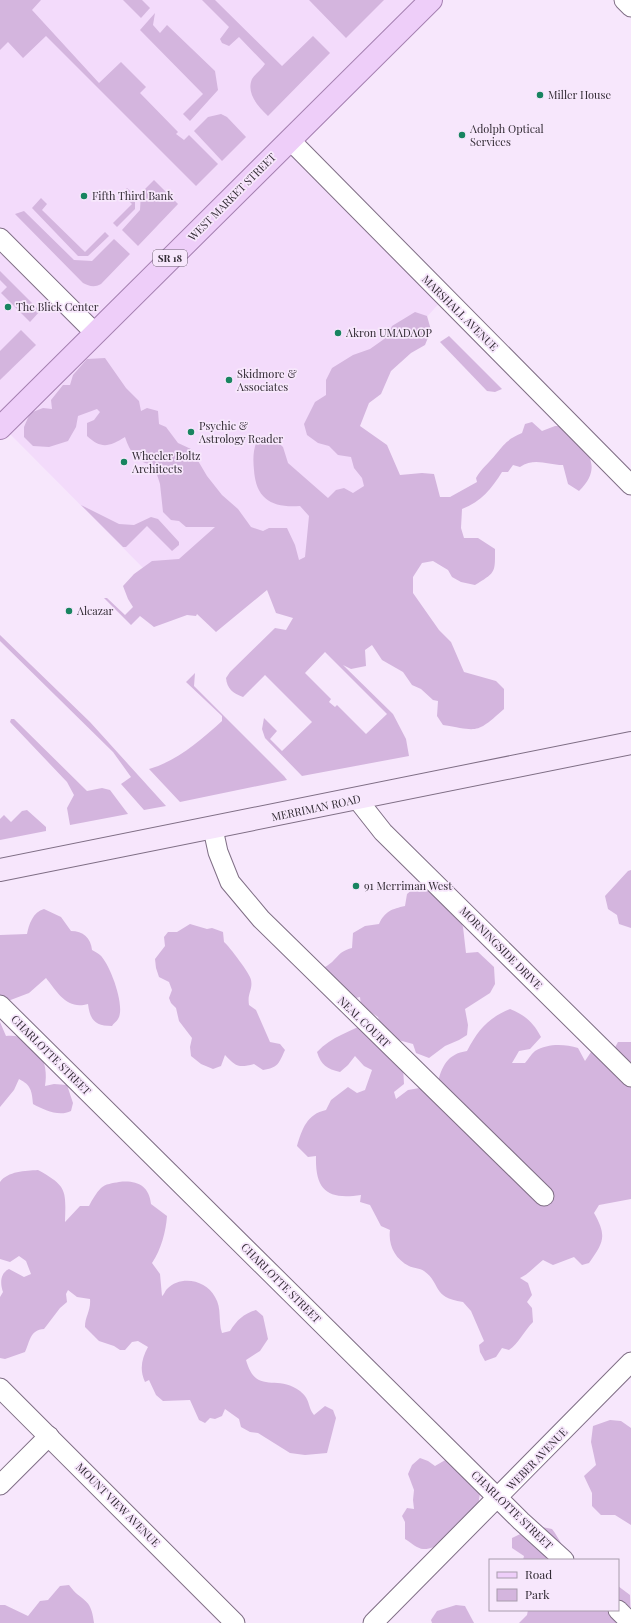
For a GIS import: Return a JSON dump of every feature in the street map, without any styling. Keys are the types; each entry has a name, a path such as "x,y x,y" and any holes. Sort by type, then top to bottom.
{"main road":[{"name":"WEST MARKET STREET","path":"0,428 431,0"},
{"name":"MERRIMAN ROAD","path":"0,870 631,743"}],"street":[{"path":"624,0 631,7"},
{"name":"MARSHALL AVENUE","path":"290,140 631,485"},
{"path":"0,238 95,333"},
{"name":"MORNINGSIDE DRIVE","path":"357,799 383,832 631,1077"},
{"name":"NEAL COURT","path":"213,828 218,852 230,882 261,919 544,1196"},
{"name":"CHARLOTTE STREET","path":"0,1005 499,1498 563,1559"},
{"name":"WEBER AVENUE","path":"373,1623 499,1498 631,1362"},
{"name":"MOUNT VIEW AVENUE","path":"0,1388 235,1623"},
{"path":"0,1485 49,1436"},
{"path":"619,1611 631,1623"}],"shaded area":[{"path":"16,0 431,0 0,428 0,45 9,35 0,16"},
{"path":"289,144 443,299 331,423 395,482 297,584 164,589 5,429"}],"green space":[{"path":"0,0 41,0 32,10 99,83 121,62 146,87 140,93 178,132 176,134 184,140 189,135 218,164 196,186 46,36 23,58 8,42 0,50"},
{"path":"123,0 142,0 150,8 141,18"},
{"path":"202,0 215,0 282,66 313,36 330,53 268,116 257,104 251,90 252,79 265,64 239,37 229,46 222,43 220,39 229,27"},
{"path":"309,0 384,0 346,38"},
{"path":"155,13 153,25 160,33 167,25 215,71 218,90 190,121 183,114 203,94 140,30"},
{"path":"221,114 227,117 246,137 222,161 194,131 208,117"},
{"path":"154,180 178,204 138,246 122,230 140,210 141,193"},
{"path":"127,188 135,195 135,209 117,227 113,223 132,204 122,194"},
{"path":"41,198 47,204 42,210 85,252 105,232 109,236 88,256 78,256 32,208"},
{"path":"24,211 74,260 92,261 114,239 130,254 101,284 94,286 87,285 83,283 15,214"},
{"path":"0,271 40,311 30,322 1,293 7,287 0,280"},
{"path":"415,312 427,316 431,330 425,345 411,353 391,371 381,394 369,403 360,426 387,445 400,475 422,473 434,474 440,497 450,497 477,482 476,478 478,475 502,447 510,439 522,433 525,424 532,422 542,431 555,426 566,426 585,449 591,465 591,473 587,482 579,491 568,484 563,465 531,462 520,467 513,465 508,472 502,472 490,489 475,503 462,509 461,528 464,538 478,538 495,549 495,563 491,574 475,585 461,582 452,577 448,570 433,561 422,563 413,577 413,593 439,630 451,642 464,672 496,681 504,689 504,709 488,723 476,729 464,729 443,725 437,716 438,701 433,700 421,689 412,685 403,672 382,660 372,645 365,650 366,666 351,669 343,665 393,714 406,739 409,756 302,776 265,738 262,729 264,718 277,731 270,739 282,751 312,722 265,675 243,697 231,690 226,678 230,672 275,628 286,630 293,618 276,613 267,590 216,632 197,614 196,616 187,615 154,627 140,616 131,625 104,598 107,598 125,615 133,607 123,586 134,574 152,561 179,559 215,527 186,527 179,521 171,520 163,512 160,484 154,465 143,462 135,456 125,437 110,445 101,445 87,436 87,423 94,420 100,412 97,409 78,416 76,427 68,441 49,447 33,446 24,437 24,427 30,413 43,408 52,409 51,400 63,385 70,385 73,375 87,359 105,358 126,388 139,401 141,411 147,408 158,411 159,424 166,427 178,443 191,449 207,476 222,495 238,509 251,527 263,531 269,528 287,528 295,545 299,560 305,557 309,516 300,506 274,503 262,495 255,480 254,450 256,443 273,438 283,447 288,463 328,498 336,490 344,488 353,493 364,486 362,478 354,468 351,457 338,455 329,446 318,443 307,435 304,424 315,402 326,395 326,380 332,368 353,355 370,349 387,337 392,326","holes":["325,652 387,714 366,734 337,705 335,707 329,702 331,699 305,673"]},
{"path":"21,330 36,345 0,380 0,351"},
{"path":"449,336 502,389 495,392 487,391 440,342"},
{"path":"81,505 119,524 134,525 151,517 158,519 179,542 179,545 172,551 147,526 126,547 123,547"},
{"path":"0,635 90,722 166,806 144,810 121,784 131,777 113,752 0,641"},
{"path":"195,673 194,686 287,780 180,802 149,769 179,756 197,743 222,721 222,716 186,682"},
{"path":"11,719 14,719 87,791 102,788 110,790 128,814 70,825 67,808 74,795 67,782 10,722"},
{"path":"27,810 46,827 46,831 0,840 0,819 4,815 11,822 22,811"},
{"path":"631,870 631,928 619,924 617,915 608,909 605,896 628,871"},
{"path":"430,882 457,909 463,927 466,953 478,952 494,967 495,984 490,993 465,1009 468,1025 467,1035 445,1046 429,1058 416,1053 413,1044 391,1038 381,1027 378,1017 361,1006 360,997 348,1000 323,975 325,967 340,954 352,948 353,933 365,926 379,924 386,913 396,908 405,906 407,894 419,884"},
{"path":"44,909 61,917 71,931 79,932 86,936 90,942 92,950 99,954 104,960 116,986 120,1005 118,1019 112,1026 101,1025 94,1021 90,1014 88,1004 74,1005 64,999 46,978 29,993 0,1004 0,935 27,934 30,922 34,916"},
{"path":"190,924 207,929 212,928 223,932 224,942 235,954 250,977 251,986 249,1005 256,1010 270,1042 280,1044 285,1050 279,1062 272,1068 263,1070 254,1064 238,1066 225,1055 221,1066 213,1069 201,1064 191,1056 190,1047 192,1038 179,1021 176,1008 171,1003 169,998 172,990 169,982 159,977 155,959 165,946 164,937 168,932 177,932"},
{"path":"510,1009 528,1020 535,1027 541,1037 530,1049 519,1051 512,1063 525,1063 535,1051 551,1045 578,1048 585,1061 593,1049 613,1051 618,1042 631,1042 631,1199 599,1205 594,1213 601,1228 602,1239 598,1250 589,1263 582,1265 574,1257 553,1265 543,1260 520,1278 528,1283 532,1295 527,1302 532,1308 533,1322 513,1347 509,1350 502,1348 496,1357 485,1361 480,1352 479,1345 484,1341 471,1311 463,1302 453,1300 441,1293 430,1276 424,1271 409,1266 400,1260 391,1246 390,1230 381,1226 370,1205 360,1202 361,1195 340,1196 332,1194 326,1190 321,1185 318,1178 316,1156 308,1157 297,1146 306,1123 314,1115 326,1110 331,1100 348,1087 357,1093 365,1090 372,1070 364,1066 355,1056 340,1072 328,1068 320,1060 317,1052 329,1042 370,1021 403,1067 404,1084 394,1092 396,1099 408,1090 437,1085 446,1062 455,1055 467,1051 475,1037 484,1026 496,1016"},
{"path":"0,1022 6,1036 16,1036 25,1039 38,1050 43,1058 45,1067 45,1086 54,1084 67,1085 73,1103 71,1111 66,1113 57,1113 33,1104 30,1089 19,1079 14,1090 0,1107"},
{"path":"38,1170 55,1180 63,1190 65,1196 65,1222 80,1206 89,1206 97,1192 109,1184 131,1182 141,1185 148,1192 151,1204 167,1216 166,1228 158,1252 152,1263 160,1274 162,1296 167,1289 179,1282 193,1281 200,1283 211,1291 217,1301 222,1333 230,1331 247,1313 256,1310 263,1316 268,1339 260,1351 246,1360 250,1371 255,1378 261,1381 291,1386 300,1391 306,1397 310,1409 314,1415 325,1406 333,1410 336,1418 327,1453 305,1455 290,1453 258,1433 250,1432 241,1427 239,1419 225,1409 222,1416 215,1419 210,1418 205,1423 199,1420 190,1400 163,1401 156,1395 149,1380 145,1382 143,1377 142,1364 148,1347 138,1341 132,1342 125,1350 120,1350 114,1346 99,1341 85,1327 90,1307 90,1299 77,1297 68,1290 66,1294 67,1302 60,1308 44,1329 36,1331 33,1334 25,1352 5,1359 0,1358 0,1297 3,1292 1,1286 2,1276 9,1269 24,1277 31,1274 26,1261 19,1256 10,1262 0,1259 0,1182 3,1178 12,1174 22,1171"},
{"path":"610,1420 621,1421 631,1428 631,1525 615,1515 601,1515 592,1506 592,1493 584,1476 596,1465 591,1442 593,1426"},
{"path":"420,1458 435,1466 447,1459 481,1489 477,1506 462,1527 447,1540 430,1548 423,1549 416,1547 405,1539 405,1522 402,1516 407,1508 414,1509 414,1490 408,1474 412,1465"},
{"path":"537,1526 552,1529 571,1559 523,1559 524,1556 512,1548 512,1538"},
{"path":"69,1585 91,1608 94,1623 0,1623 0,1605 5,1605 28,1616 40,1601 48,1600 60,1586"},
{"path":"619,1587 630,1595 631,1623 519,1623 527,1615 528,1611 619,1611"},
{"path":"456,1605 465,1606 474,1623 432,1623 431,1620 437,1611"}],"place":[{"name":"Miller House","path":"540,95"},
{"name":"Adolph Optical Services","path":"462,135"},
{"name":"Fifth Third Bank","path":"84,196"},
{"name":"The Blick Center","path":"8,307"},
{"name":"Akron UMADAOP","path":"338,333"},
{"name":"Skidmore & Associates","path":"229,380"},
{"name":"Psychic & Astrology Reader","path":"191,432"},
{"name":"Wheeler Boltz Architects","path":"124,462"},
{"name":"Alcazar","path":"69,611"},
{"name":"91 Merriman West","path":"356,886"}]}
